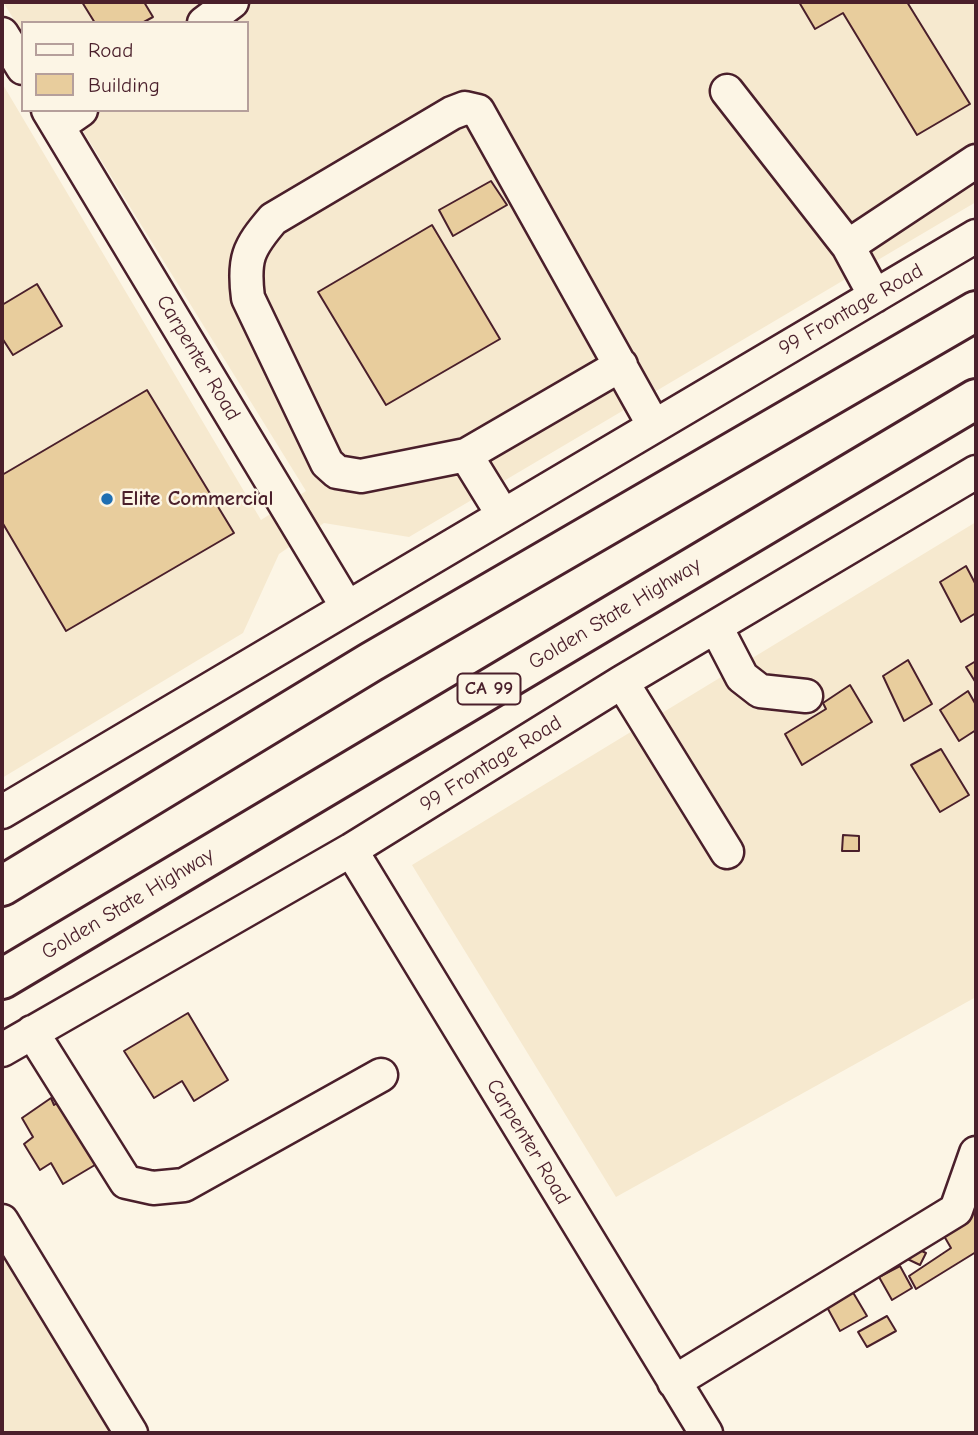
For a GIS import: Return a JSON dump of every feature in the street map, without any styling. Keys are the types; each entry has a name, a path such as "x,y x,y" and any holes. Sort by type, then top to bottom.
{"highway":[{"path":"2,886 372,662 976,311"},
{"name":"Golden State Highway","path":"2,979 976,399"}],"street":[{"path":"207,21 232,2"},
{"path":"2,34 21,65"},
{"path":"727,91 848,246 875,296"},
{"path":"621,365 466,455 361,476 337,472 327,463 248,298 244,270 251,244 273,219 452,113 465,108 478,111 621,365 654,426"},
{"name":"Carpenter Road","path":"62,115 347,607"},
{"path":"848,246 976,161"},
{"name":"99 Frontage Road","path":"2,812 976,236"},
{"path":"466,455 503,514"},
{"name":"99 Frontage Road","path":"2,1050 351,850 622,682 976,472"},
{"path":"716,627 743,677 760,691 806,696"},
{"path":"622,682 727,852"},
{"name":"Carpenter Road","path":"351,850 706,1433"},
{"path":"32,1032 126,1182 153,1188 184,1185 381,1075"},
{"path":"674,1382 956,1210 976,1153"},
{"path":"2,1221 131,1433"}],"shaded area":[{"path":"3,2 976,2 976,202 409,537 324,523 279,554 243,633 2,778 2,83 261,520 306,491 71,112 248,112 248,21 21,21 21,31"},
{"path":"976,522 976,997 616,1197 412,865"},
{"path":"2,1226 120,1433 2,1433"}],"building":[{"path":"82,2 144,2 153,17 146,21 94,21"},
{"path":"799,2 907,2 970,104 917,135 843,13 815,29"},
{"path":"491,181 507,205 453,236 439,210"},
{"path":"432,225 500,339 386,405 318,292"},
{"path":"37,284 62,326 13,355 2,338 2,305"},
{"name":"Elite Commercial","path":"147,390 234,533 66,631 2,522 2,475"},
{"path":"966,566 976,585 976,613 961,622 940,582"},
{"path":"908,660 932,704 904,721 883,676"},
{"path":"976,661 976,683 966,667"},
{"path":"850,685 872,722 802,765 785,734 826,709 823,703"},
{"path":"968,691 976,705 976,730 959,741 940,710"},
{"path":"941,749 969,795 940,812 911,765"},
{"path":"843,835 859,836 859,851 842,851"},
{"path":"188,1013 228,1080 194,1101 182,1081 154,1098 124,1051"},
{"path":"51,1098 54,1105 63,1099 105,1159 63,1184 51,1163 40,1170 24,1144 33,1137 22,1118"},
{"path":"972,1208 976,1216 976,1252 916,1289 909,1276 951,1248 940,1229"},
{"path":"905,1243 926,1253 920,1265 899,1255"},
{"path":"900,1266 912,1288 892,1300 879,1277"},
{"path":"848,1284 867,1316 840,1331 822,1298"},
{"path":"887,1316 896,1331 867,1347 858,1332"}],"place":[{"name":"Elite Commercial","path":"107,499"}]}
